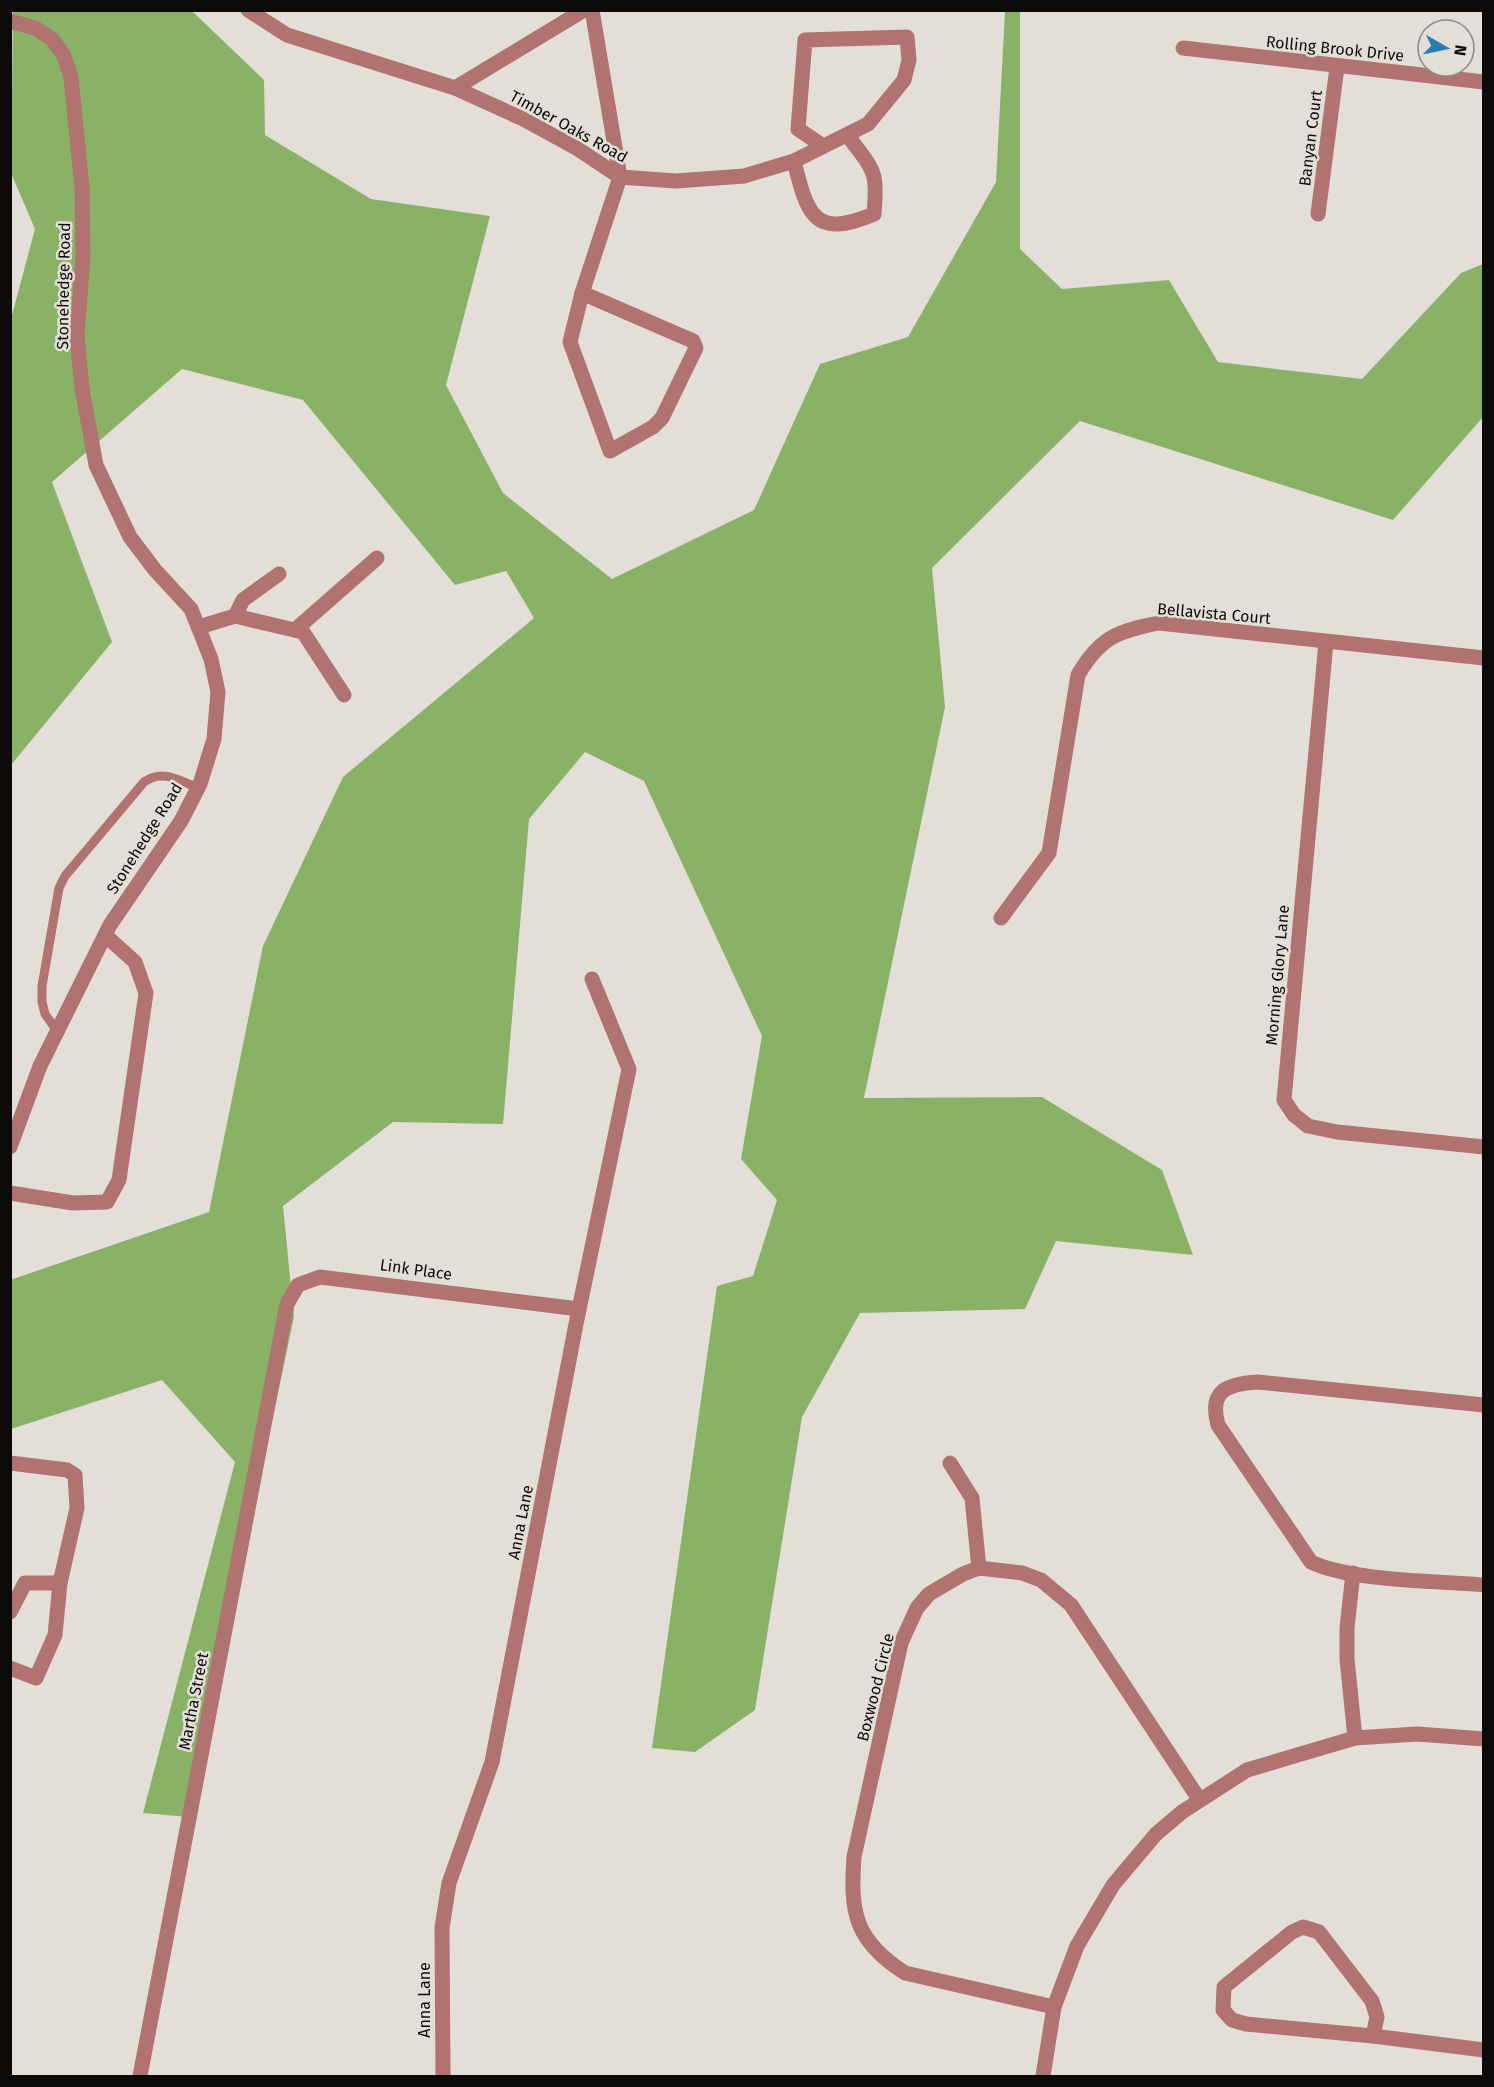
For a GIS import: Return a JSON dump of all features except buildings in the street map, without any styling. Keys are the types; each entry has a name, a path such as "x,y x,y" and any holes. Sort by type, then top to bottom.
{"street":[{"name":"Timber Oaks Road","path":"248,10 287,35 455,88 523,119 620,177 676,181 744,176 794,161 868,124 904,80 909,60 907,37 805,40 798,129 823,146"},
{"path":"455,88 584,10"},
{"path":"582,293 693,341 696,348 662,418 653,427 610,451 570,342 582,293 620,177 592,10"},
{"name":"Stonehedge Road","path":"10,21 35,28 52,39 63,54 71,77 82,188 83,257 77,335 82,389 96,465 130,537 155,570 191,609 211,659 218,692 214,739 198,788 180,820 105,935 40,1066 10,1147"},
{"name":"Rolling Brook Drive","path":"1183,48 1484,82"},
{"name":"Banyan Court","path":"1318,214 1337,67"},
{"path":"794,161 805,205 818,220 835,224 853,223 874,214 877,182 872,169 848,136"},
{"path":"295,630 377,558"},
{"path":"236,616 243,600 279,574"},
{"path":"198,627 236,616 303,632 344,695"},
{"name":"Bellavista Court","path":"1001,918 1049,853 1078,675 1091,653 1106,639 1127,629 1160,623 1484,658"},
{"name":"Morning Glory Lane","path":"1326,642 1284,1100 1294,1115 1308,1126 1337,1132 1484,1147"},
{"path":"10,1193 73,1203 107,1202 119,1180 146,993 135,962 105,935"},
{"name":"Anna Lane","path":"443,2076 442,1928 449,1883 492,1762 579,1310 629,1069 592,980"},
{"name":"Link Place","path":"282,1332 287,1304 298,1285 320,1277 579,1310"},
{"name":"Martha Street","path":"141,2076 282,1332"},
{"path":"1484,1405 1258,1382 1231,1384 1219,1395 1214,1411 1218,1425 1311,1562 1326,1569 1353,1573 1484,1585"},
{"path":"10,1463 67,1470 75,1475 77,1508 60,1583 55,1635 36,1678 10,1668"},
{"path":"950,1463 972,1498 979,1568 1022,1573 1041,1580 1071,1605 1199,1798"},
{"name":"Boxwood Circle","path":"979,1568 963,1574 929,1594 917,1608 901,1643 855,1857 852,1891 854,1911 861,1931 871,1946 884,1959 905,1973 1054,2007"},
{"path":"1353,1573 1347,1628 1347,1659 1355,1738"},
{"path":"10,1612 25,1583 60,1583"},
{"path":"1043,2076 1054,2007 1077,1946 1113,1885 1156,1834 1199,1798 1247,1770 1355,1738 1417,1734 1484,1739"},
{"path":"1373,2036 1377,2017 1372,2001 1319,1932 1303,1927 1292,1932 1224,1987 1223,2010 1232,2020 1246,2024 1373,2036 1484,2050"}],"lane":[{"path":"57,1031 45,1014 42,986 55,904 65,876 144,782 153,776 173,777 198,788"}],"green space":[{"path":"13,11 192,11 264,80 265,135 371,199 490,216 446,385 503,493 612,579 754,510 820,364 908,337 996,182 1005,11 1020,11 1020,249 1062,289 1169,280 1218,362 1362,379 1461,273 1483,264 1483,417 1393,520 1080,421 932,568 945,707 864,1098 1042,1097 1162,1170 1193,1255 1056,1241 1025,1309 860,1313 802,1417 755,1710 695,1752 652,1748 717,1286 753,1276 777,1200 741,1159 762,1036 644,781 585,752 529,819 503,1124 393,1122 283,1206 294,1317 189,1817 143,1813 235,1462 162,1380 11,1429 10,1278 13,1279 209,1212 263,946 343,777 534,618 506,571 455,585 303,400 182,369 52,482 112,642 11,765 11,319 35,229 11,173"}]}
